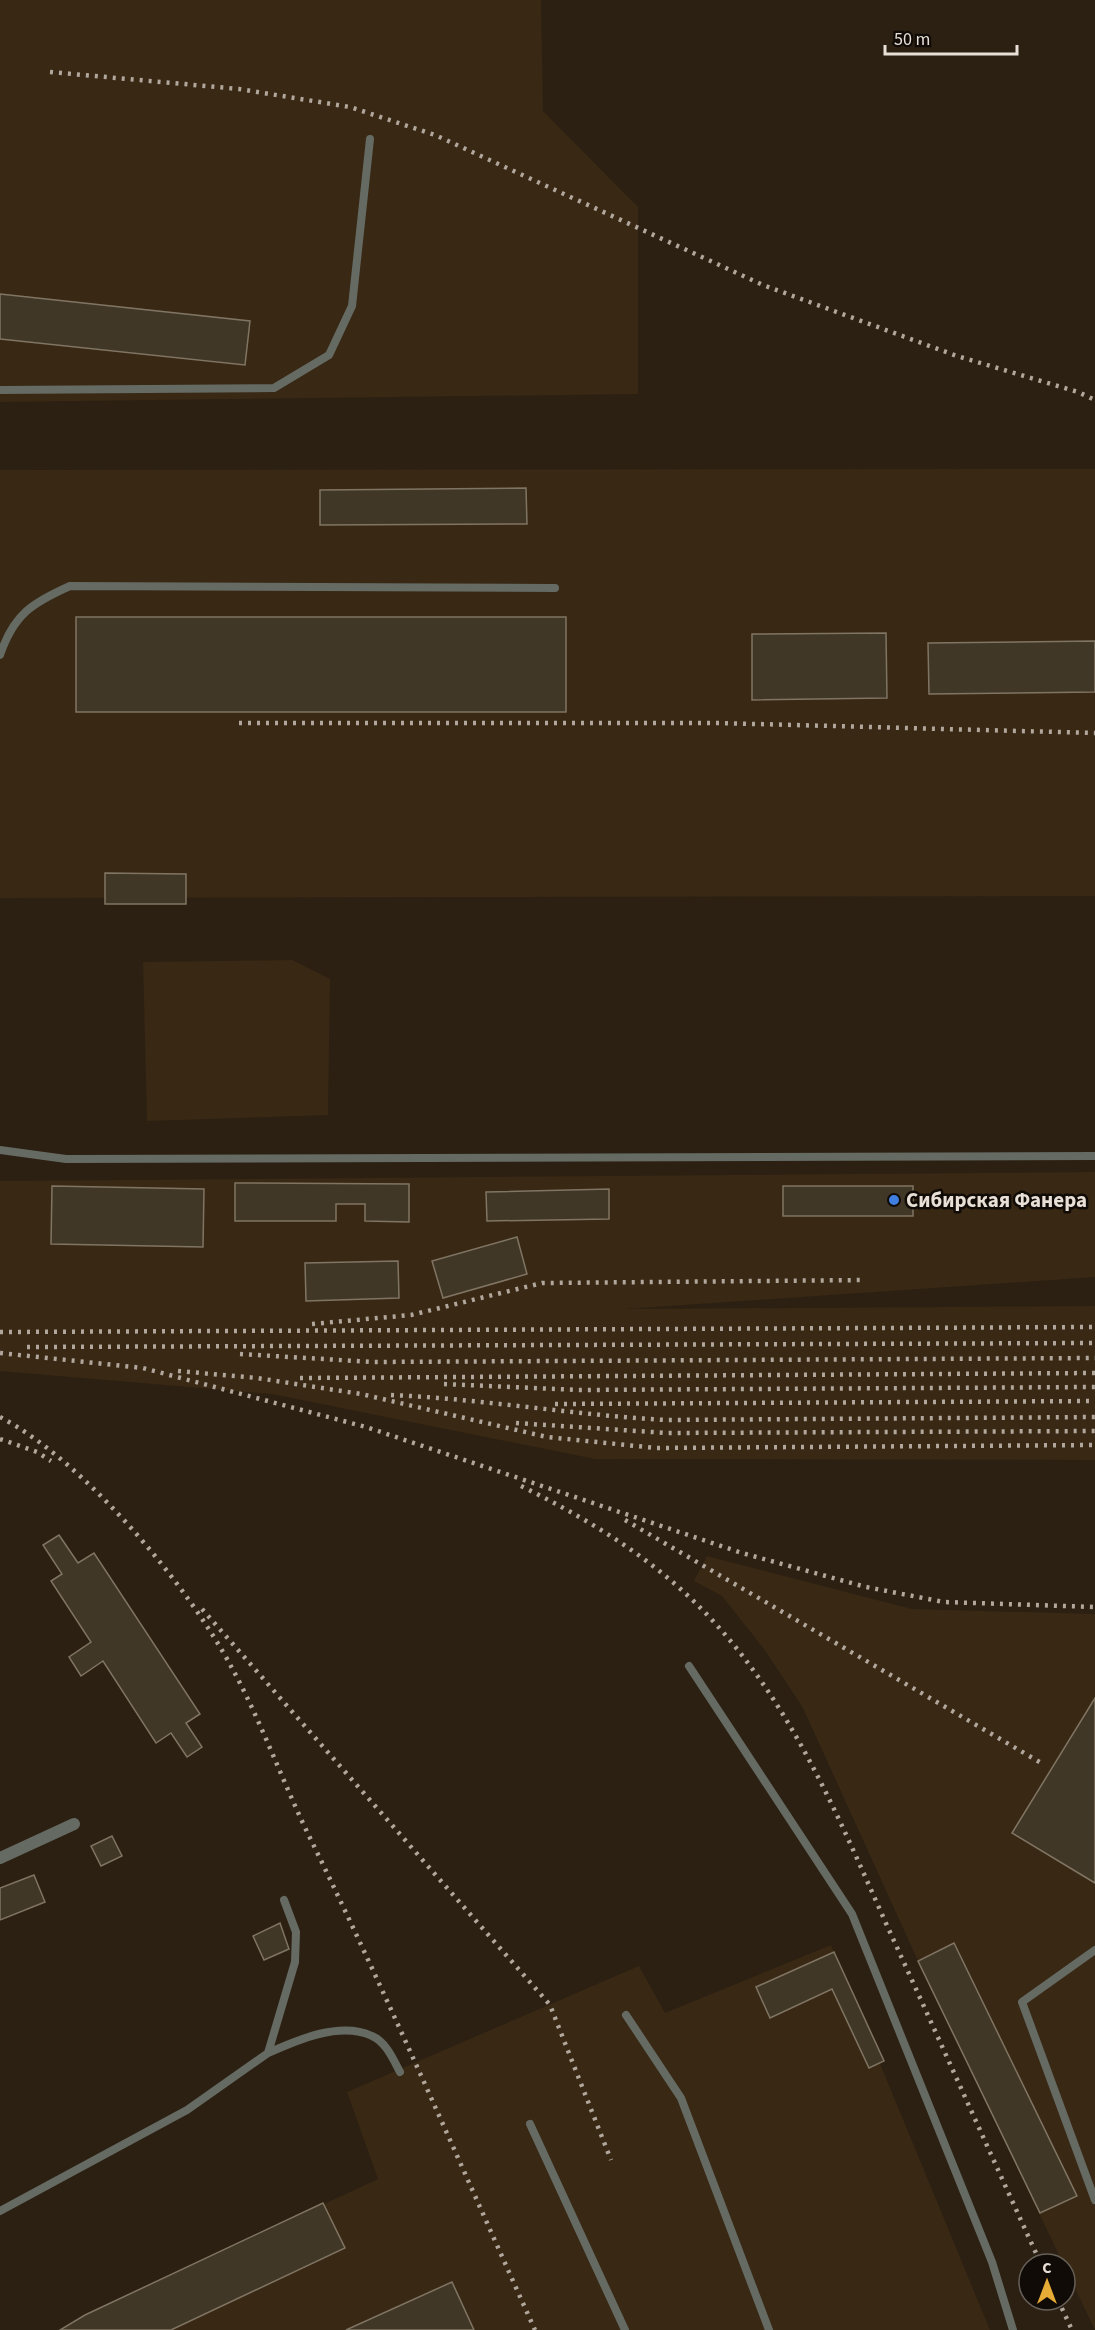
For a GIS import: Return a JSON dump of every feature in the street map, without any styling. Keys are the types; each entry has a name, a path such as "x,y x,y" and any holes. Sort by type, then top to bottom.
{"street":[{"path":"0,1858 74,1824"}],"lane":[{"path":"0,390 274,388 329,355 352,306 370,139"},
{"path":"0,655 9,631 37,601 70,586 555,588"},
{"path":"0,1150 66,1159 1095,1156"},
{"path":"689,1666 852,1914 992,2262 1013,2330"},
{"path":"268,2053 295,1962 296,1932 284,1900"},
{"path":"1095,1950 1022,2002 1095,2200"},
{"path":"626,2015 681,2098 769,2330"},
{"path":"0,2211 187,2110 268,2053 323,2034 351,2031 373,2036 387,2049 400,2072"},
{"path":"530,2124 626,2330"}],"shaded area":[{"path":"0,0 541,0 543,111 638,207 638,394 0,402"},
{"path":"1095,469 1095,896 0,898 0,470"},
{"path":"292,960 330,979 328,1115 147,1121 143,962"},
{"path":"1095,1172 1095,1277 625,1309 1095,1306 1095,1460 595,1459 272,1394 0,1371 0,1181"},
{"path":"707,1556 912,1609 1095,1614 1095,2330 1077,2292 1077,2252 1058,2252 918,1961 803,1708 764,1649 722,1596 694,1581"},
{"path":"831,1945 990,2330 60,2330 85,2315 378,2179 347,2092 639,1966 665,2013"}],"building":[{"path":"0,294 250,321 245,365 0,339"},
{"path":"526,488 527,524 320,525 320,490"},
{"path":"76,617 566,617 566,712 76,712"},
{"path":"886,633 887,698 752,700 752,634"},
{"path":"1095,641 1095,692 929,694 928,643"},
{"path":"105,873 186,874 186,904 105,904"},
{"path":"235,1183 409,1184 409,1222 365,1221 365,1204 336,1204 336,1221 235,1221"},
{"path":"52,1186 204,1189 203,1247 51,1244"},
{"path":"783,1186 913,1186 913,1216 783,1216"},
{"path":"609,1189 609,1219 487,1221 486,1192"},
{"path":"517,1237 527,1274 443,1298 432,1261"},
{"path":"398,1261 399,1298 306,1301 305,1263"},
{"path":"59,1535 78,1563 94,1553 200,1714 186,1723 202,1747 187,1757 171,1733 156,1743 103,1661 81,1676 69,1657 91,1642 51,1581 62,1574 43,1545"},
{"path":"1095,1698 1095,1883 1012,1833"},
{"path":"112,1836 122,1856 101,1866 91,1846"},
{"path":"34,1875 45,1902 0,1920 0,1888"},
{"path":"280,1923 289,1949 264,1960 253,1936"},
{"path":"954,1943 1077,2196 1040,2213 918,1961"},
{"path":"834,1952 884,2061 869,2068 832,1989 770,2018 756,1987"},
{"path":"323,2203 345,2248 171,2330 60,2330 85,2315"},
{"path":"452,2282 474,2330 346,2330"}],"railway":[{"path":"50,72 239,89 350,107 435,135 763,285 957,356 1078,392 1095,400"},
{"path":"239,723 719,723 1095,733"},
{"path":"312,1324 411,1315 542,1283 865,1280"},
{"path":"0,1332 1095,1327"},
{"path":"27,1347 1095,1343"},
{"path":"0,1353 143,1368 366,1427 742,1553 866,1587 944,1602 1095,1607"},
{"path":"240,1354 373,1362 1095,1358"},
{"path":"178,1371 257,1378 361,1394 547,1437 656,1448 1095,1445"},
{"path":"300,1378 1095,1373"},
{"path":"444,1384 579,1390 1095,1387"},
{"path":"391,1395 666,1420 1095,1417"},
{"path":"555,1404 1095,1401"},
{"path":"0,1417 32,1437 65,1463 98,1494 161,1563 213,1635 254,1711 302,1822 398,2025 535,2330"},
{"path":"516,1423 667,1433 1095,1431"},
{"path":"0,1439 37,1452 51,1461"},
{"path":"521,1486 623,1544 670,1580 713,1621 742,1655 768,1692 792,1729 833,1808 1036,2252"},
{"path":"625,1520 1043,1764"},
{"path":"202,1609 550,2005 611,2160"},
{"path":"1064,2312 1072,2330"}],"place":[{"name":"Сибирская Фанера","path":"894,1200"}]}
